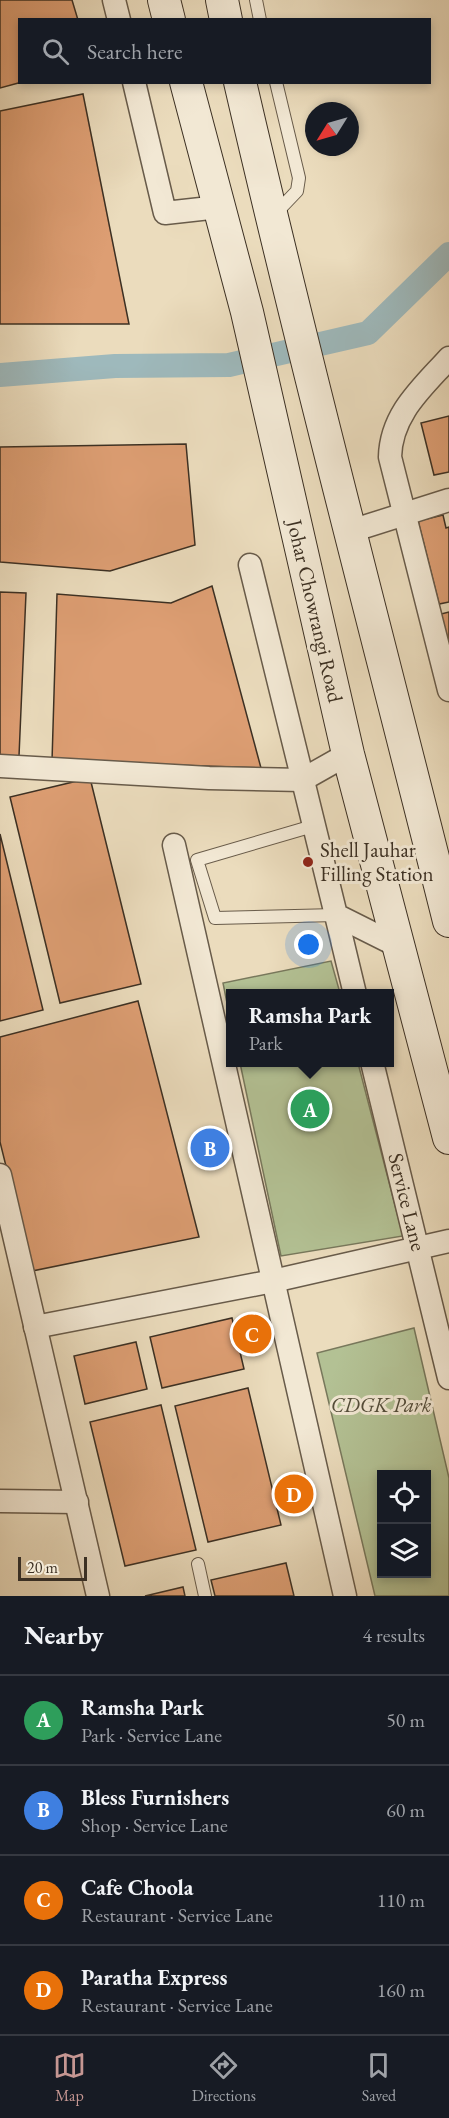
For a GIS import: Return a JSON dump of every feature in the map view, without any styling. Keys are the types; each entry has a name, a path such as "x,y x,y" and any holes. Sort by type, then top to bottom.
{"main road":[{"path":"164,0 168,18"},
{"path":"222,0 226,18"},
{"name":"Johar Chowrangi Road","path":"187,84 247,312 348,754 449,1138"},
{"path":"240,84 290,300 449,921"}],"street":[{"path":"114,0 118,18"},
{"path":"134,84 165,213 219,207"},
{"path":"449,358 412,399 394,427 390,457 449,690"},
{"path":"351,531 449,500"},
{"path":"250,565 354,989"},
{"path":"0,766 209,778 302,780 348,754"},
{"path":"174,845 345,1596"},
{"path":"336,915 400,947"},
{"name":"Service Lane","path":"373,1067 449,1378"},
{"path":"0,1175 98,1596"},
{"path":"35,1327 273,1281 449,1241"},
{"path":"0,1501 77,1502"}],"lane":[{"path":"256,0 260,18"},
{"path":"271,218 297,191 299,178 276,84"},
{"path":"313,826 197,860 215,918 336,915"},
{"path":"198,1564 205,1596"}],"green space":[{"path":"331,961 339,989 226,989 226,998 223,983"},
{"path":"241,1067 359,1067 403,1236 281,1256"},
{"name":"CDGK Park","path":"414,1328 449,1478 449,1596 375,1596 317,1353"}],"building":[{"path":"0,0 72,0 77,18 18,18 18,83 0,88"},
{"path":"83,94 129,324 0,324 0,111"},
{"path":"449,416 449,472 434,475 421,423"},
{"path":"186,444 195,545 110,571 0,562 0,447"},
{"path":"443,515 446,528 449,527 449,602 439,604 418,521"},
{"path":"212,586 261,768 52,761 57,594 171,603"},
{"path":"0,592 26,593 19,756 0,755"},
{"path":"449,612 449,644 441,614"},
{"path":"90,778 141,984 60,1003 10,797"},
{"path":"0,834 43,1010 0,1021"},
{"path":"138,1001 199,1237 32,1271 0,1142 0,1037"},
{"path":"232,1318 244,1369 162,1388 150,1337"},
{"path":"136,1342 147,1389 85,1404 74,1356"},
{"path":"248,1388 281,1525 208,1542 175,1406"},
{"path":"161,1405 196,1550 125,1566 90,1422"},
{"path":"286,1563 294,1596 215,1596 211,1580"},
{"path":"183,1587 185,1596 145,1596"}],"waterway":[{"path":"0,375 115,366 229,365 368,333 449,254"}],"place":[{"name":"Shell Jauhar Filling Station","path":"308,862"},
{"name":"Ramsha Park","path":"310,1109"},
{"name":"Bless Furnishers","path":"210,1148"},
{"name":"Cafe Choola","path":"252,1334"},
{"name":"Paratha Express","path":"294,1494"}]}
